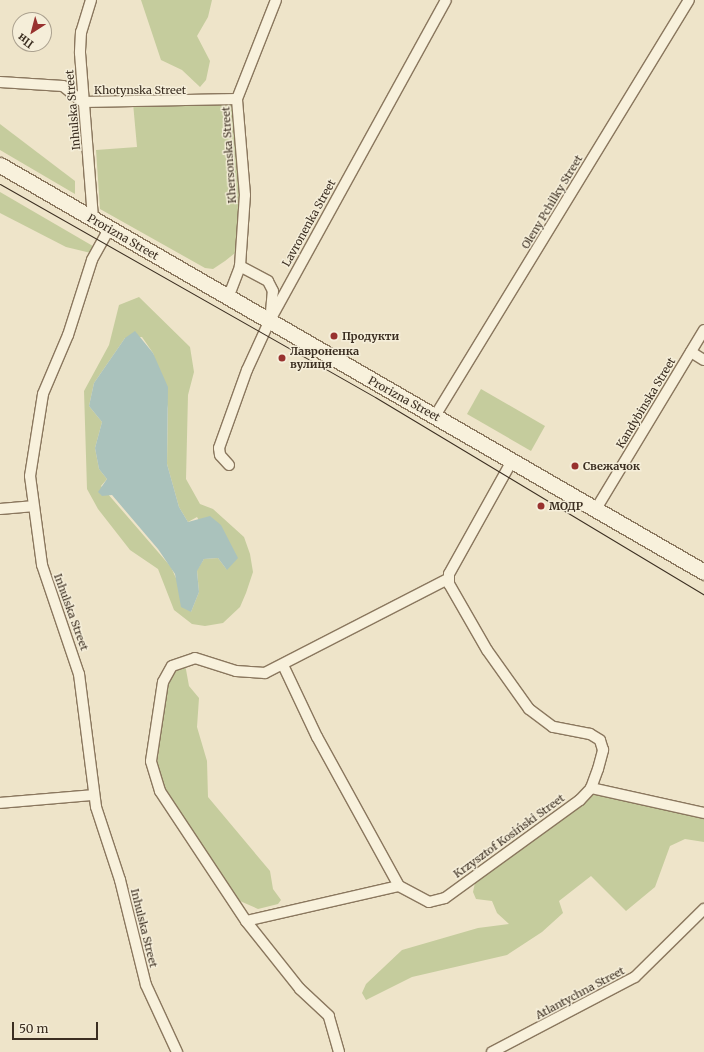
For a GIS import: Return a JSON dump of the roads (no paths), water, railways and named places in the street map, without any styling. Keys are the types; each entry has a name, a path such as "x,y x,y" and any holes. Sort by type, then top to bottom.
{"main road":[{"name":"Prorizna Street","path":"0,165 269,322 435,416 704,572"}],"street":[{"name":"Inhulska Street","path":"91,0 82,32 83,102 93,220"},
{"name":"Khersonska Street","path":"228,298 240,266 245,194 237,99 276,0"},
{"name":"Lavronenka Street","path":"229,465 220,455 220,448 247,370 269,322 446,0"},
{"name":"Oleny Pchilky Street","path":"435,416 688,0"},
{"name":"Khotynska Street","path":"0,82 63,86 83,102 237,99"},
{"name":"Inhulska Street","path":"110,229 92,260 68,335 43,394 30,470 32,506 42,565 79,674 93,795 120,880 146,985 177,1052"},
{"path":"240,266 268,281 273,290 269,322"},
{"name":"Kandybinska Street","path":"596,509 704,330"},
{"path":"691,352 704,360"},
{"path":"339,1052 329,1016 300,989 246,922 160,791 151,761 163,682 177,663 195,658 252,674 283,664 448,579 512,461"},
{"path":"0,509 32,506"},
{"path":"448,579 487,650 528,709 553,727 590,734 600,740 603,750 591,788 704,813"},
{"path":"246,922 399,886 317,737 283,664"},
{"name":"Krzysztof Kosiński Street","path":"399,886 429,902 438,902 557,818 591,788"},
{"path":"0,803 93,795"},
{"name":"Atlantychna Street","path":"492,1052 635,977 704,909"}],"water":[{"path":"135,331 153,353 168,387 167,464 179,507 188,522 210,516 221,525 238,558 227,570 218,558 204,559 197,571 199,592 191,612 181,607 175,574 158,549 112,495 102,496 98,492 107,479 99,469 95,448 102,422 89,406 94,383 125,338"}],"tram line":[{"path":"0,184 375,397 704,595"}],"place":[{"name":"Продукти","path":"334,336"},
{"name":"Лавроненка вулиця","path":"282,358"},
{"name":"Свежачок","path":"575,466"},
{"name":"МОДР","path":"541,506"}]}
